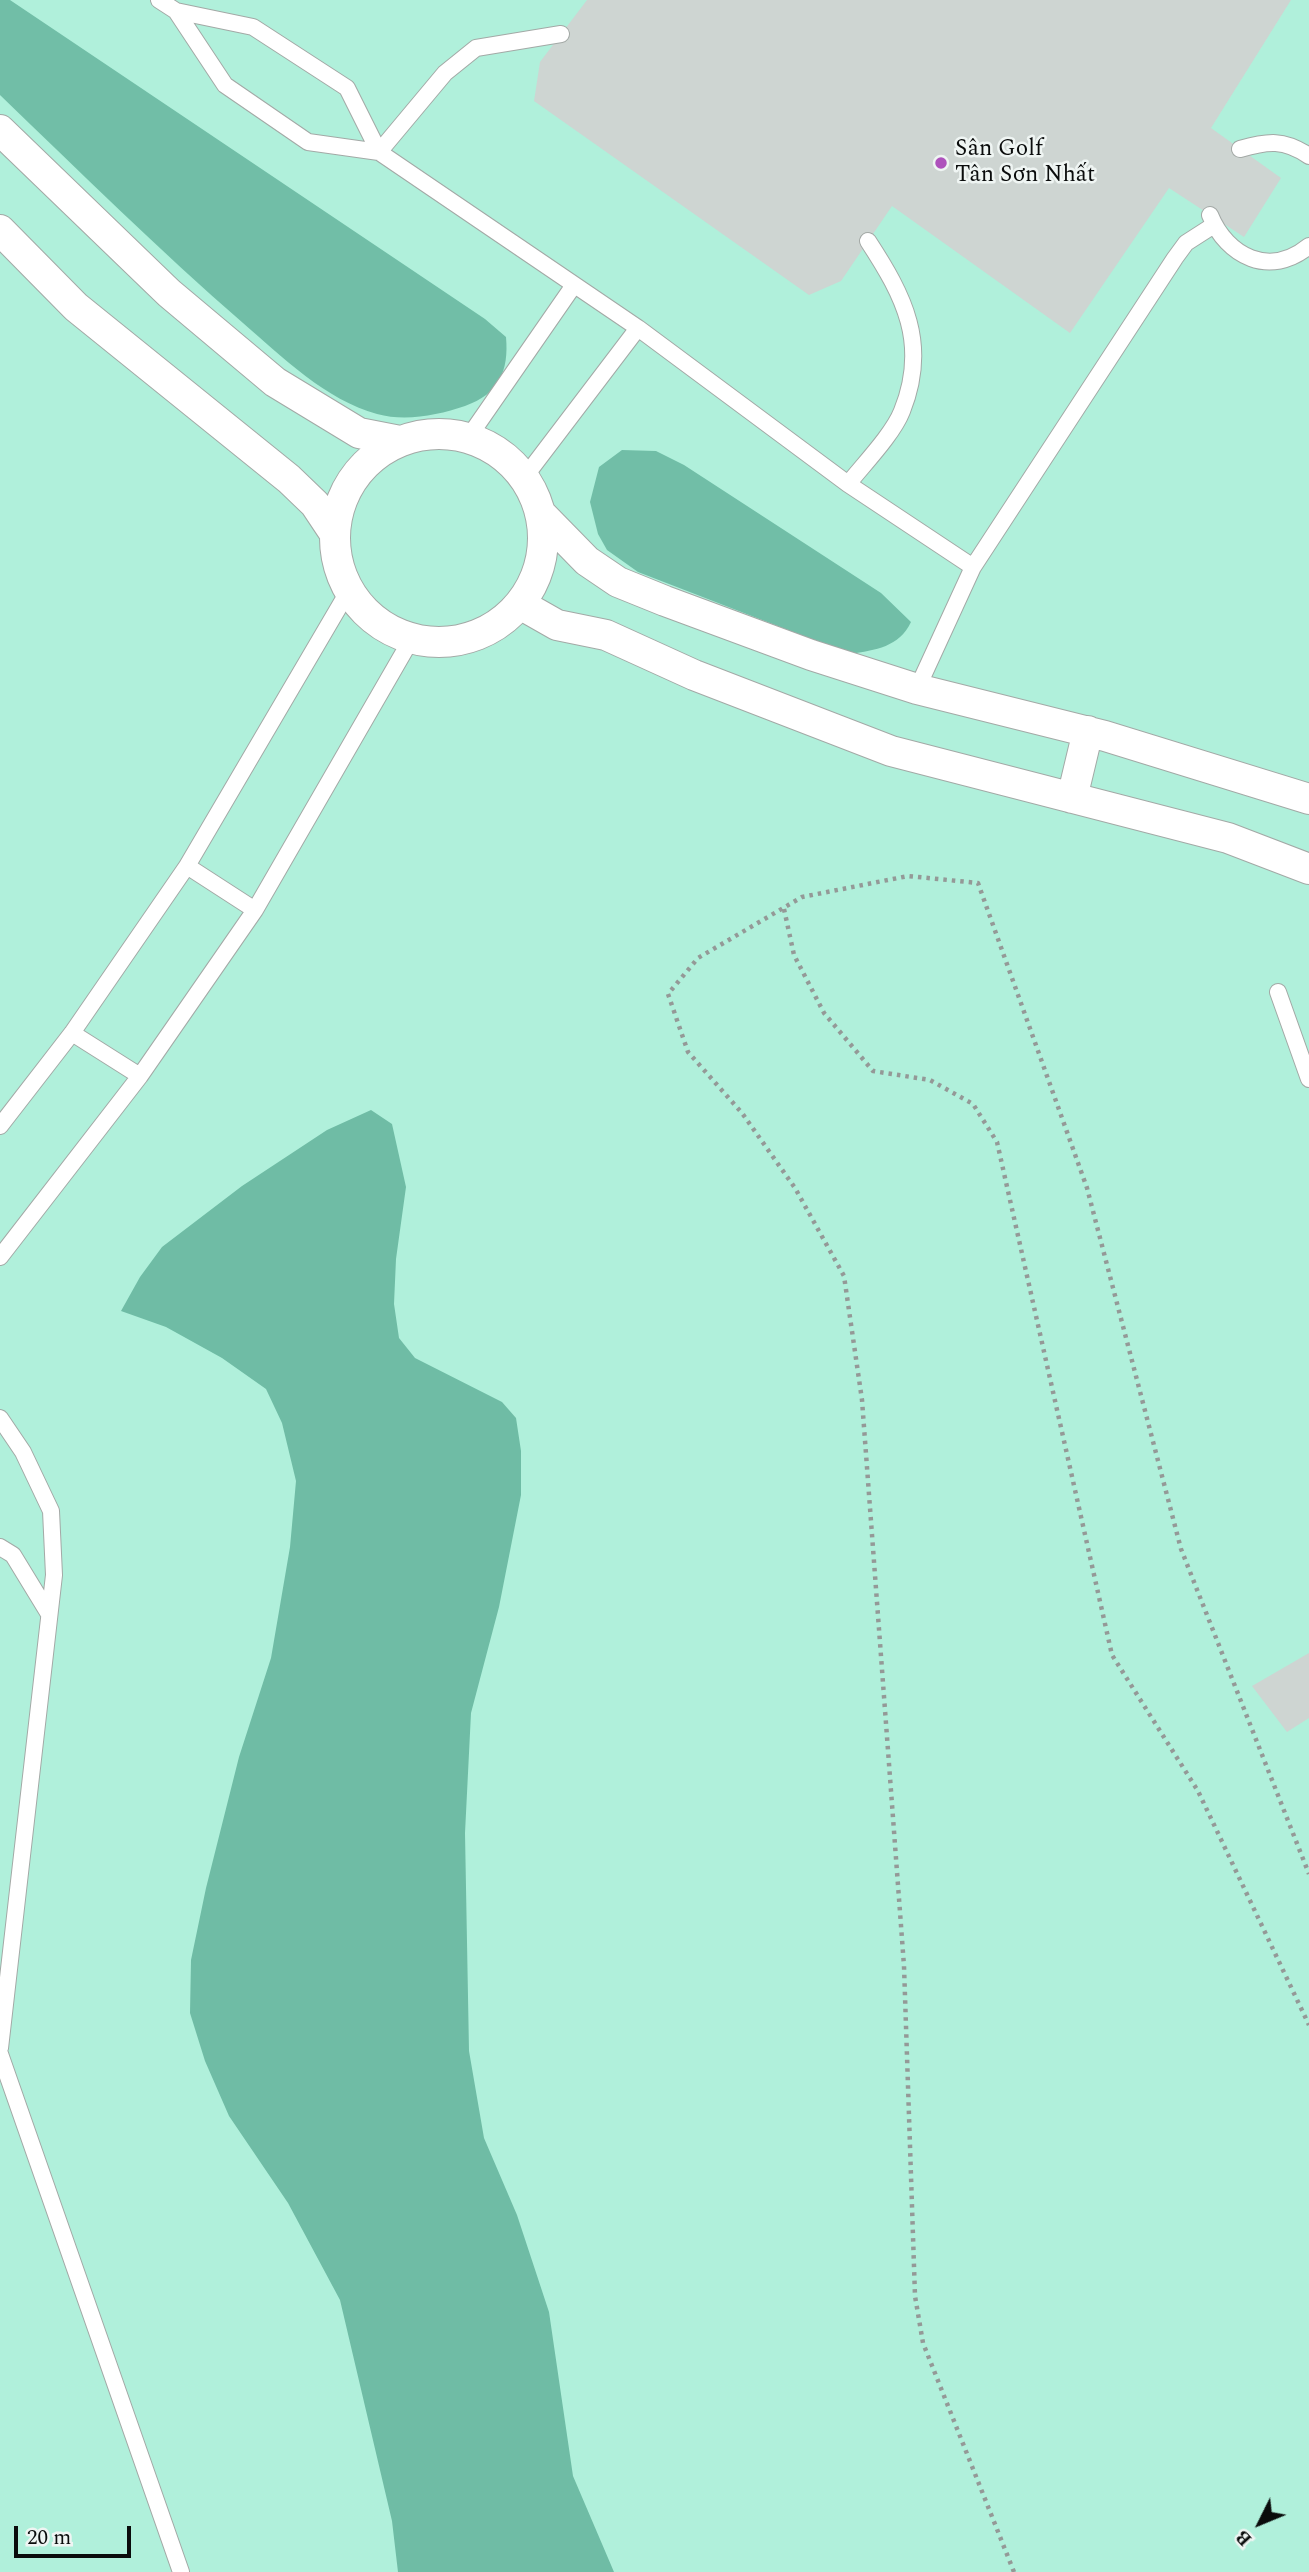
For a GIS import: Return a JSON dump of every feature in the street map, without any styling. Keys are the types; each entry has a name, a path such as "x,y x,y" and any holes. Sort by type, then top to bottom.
{"street":[{"path":"0,130 169,293 275,382 359,433 400,441"},
{"path":"0,230 76,307 289,479 316,504 335,534"},
{"path":"433,434 468,438 499,454 524,478 540,513 543,537 541,561 533,583 520,604 490,629 452,642 412,638 387,628 366,611 349,590 336,554 335,534 340,505 353,479 374,457 400,441 433,434"},
{"path":"540,513 587,561 618,582 811,656 917,689 1088,731 1309,799"},
{"path":"520,604 557,625 606,635 694,676 891,751 1228,838 1309,869"},
{"path":"1072,798 1088,731"}],"lane":[{"path":"159,0 176,11 253,27 347,88 379,152"},
{"path":"176,11 225,85 308,142 379,152 638,328 848,484 974,567"},
{"path":"379,152 436,82 476,48 561,34"},
{"path":"1240,149 1271,141 1293,145 1309,156"},
{"path":"917,689 974,567 1186,243 1212,220 1219,236 1236,252 1256,261 1278,261 1300,254 1309,246"},
{"path":"848,484 902,412 915,363 911,327 897,285 868,241"},
{"path":"468,438 574,285"},
{"path":"524,478 638,328"},
{"path":"0,1126 72,1033 187,866 349,590"},
{"path":"0,1257 141,1076 255,910 412,638"},
{"path":"187,866 255,910"},
{"path":"1278,992 1309,1079"},
{"path":"72,1033 141,1076"},
{"path":"0,1418 23,1452 51,1511 54,1575 0,2048"},
{"path":"0,1547 13,1555 49,1614"},
{"path":"0,2054 181,2572"}],"path":[{"path":"1014,2572 923,2343 915,2296 904,1966 862,1400 844,1276 795,1188 742,1113 688,1052 668,994 698,958 802,897 908,876 978,883 1087,1188 1181,1549 1309,1874"},
{"path":"784,909 794,955 824,1013 873,1071 930,1080 973,1104 997,1143 1112,1655 1198,1791 1309,2025"}],"shaded area":[{"name":"Sân Golf Tân Sơn Nhất","path":"0,0 1309,0 1309,2572 0,2572"},
{"path":"0,0 10,0 485,319 506,337 506,360 494,388 465,406 433,415 399,417 377,414 358,407 340,399 306,376 181,267 0,95"},
{"path":"622,450 656,451 684,465 881,593 911,622 900,637 886,646 850,654 638,572 607,550 598,534 590,502 599,467"},
{"path":"371,1110 392,1124 406,1187 396,1259 394,1304 399,1338 415,1358 502,1402 516,1418 521,1451 521,1495 499,1607 471,1713 465,1833 469,2051 484,2138 517,2215 549,2312 573,2476 614,2572 398,2572 392,2521 340,2300 288,2203 229,2116 205,2061 190,2013 191,1960 206,1888 239,1757 271,1658 290,1547 296,1481 282,1423 266,1389 222,1358 166,1327 121,1311 140,1277 162,1247 242,1186 327,1130"}],"building":[{"name":"Sân Golf Tân Sơn Nhất","path":"587,0 1291,0 1211,128 1281,178 1244,237 1169,188 1070,333 892,206 841,281 809,295 534,101 540,62"},
{"path":"1309,1653 1309,1718 1287,1732 1252,1686"}],"place":[{"name":"Sân Golf Tân Sơn Nhất","path":"941,163"}]}
